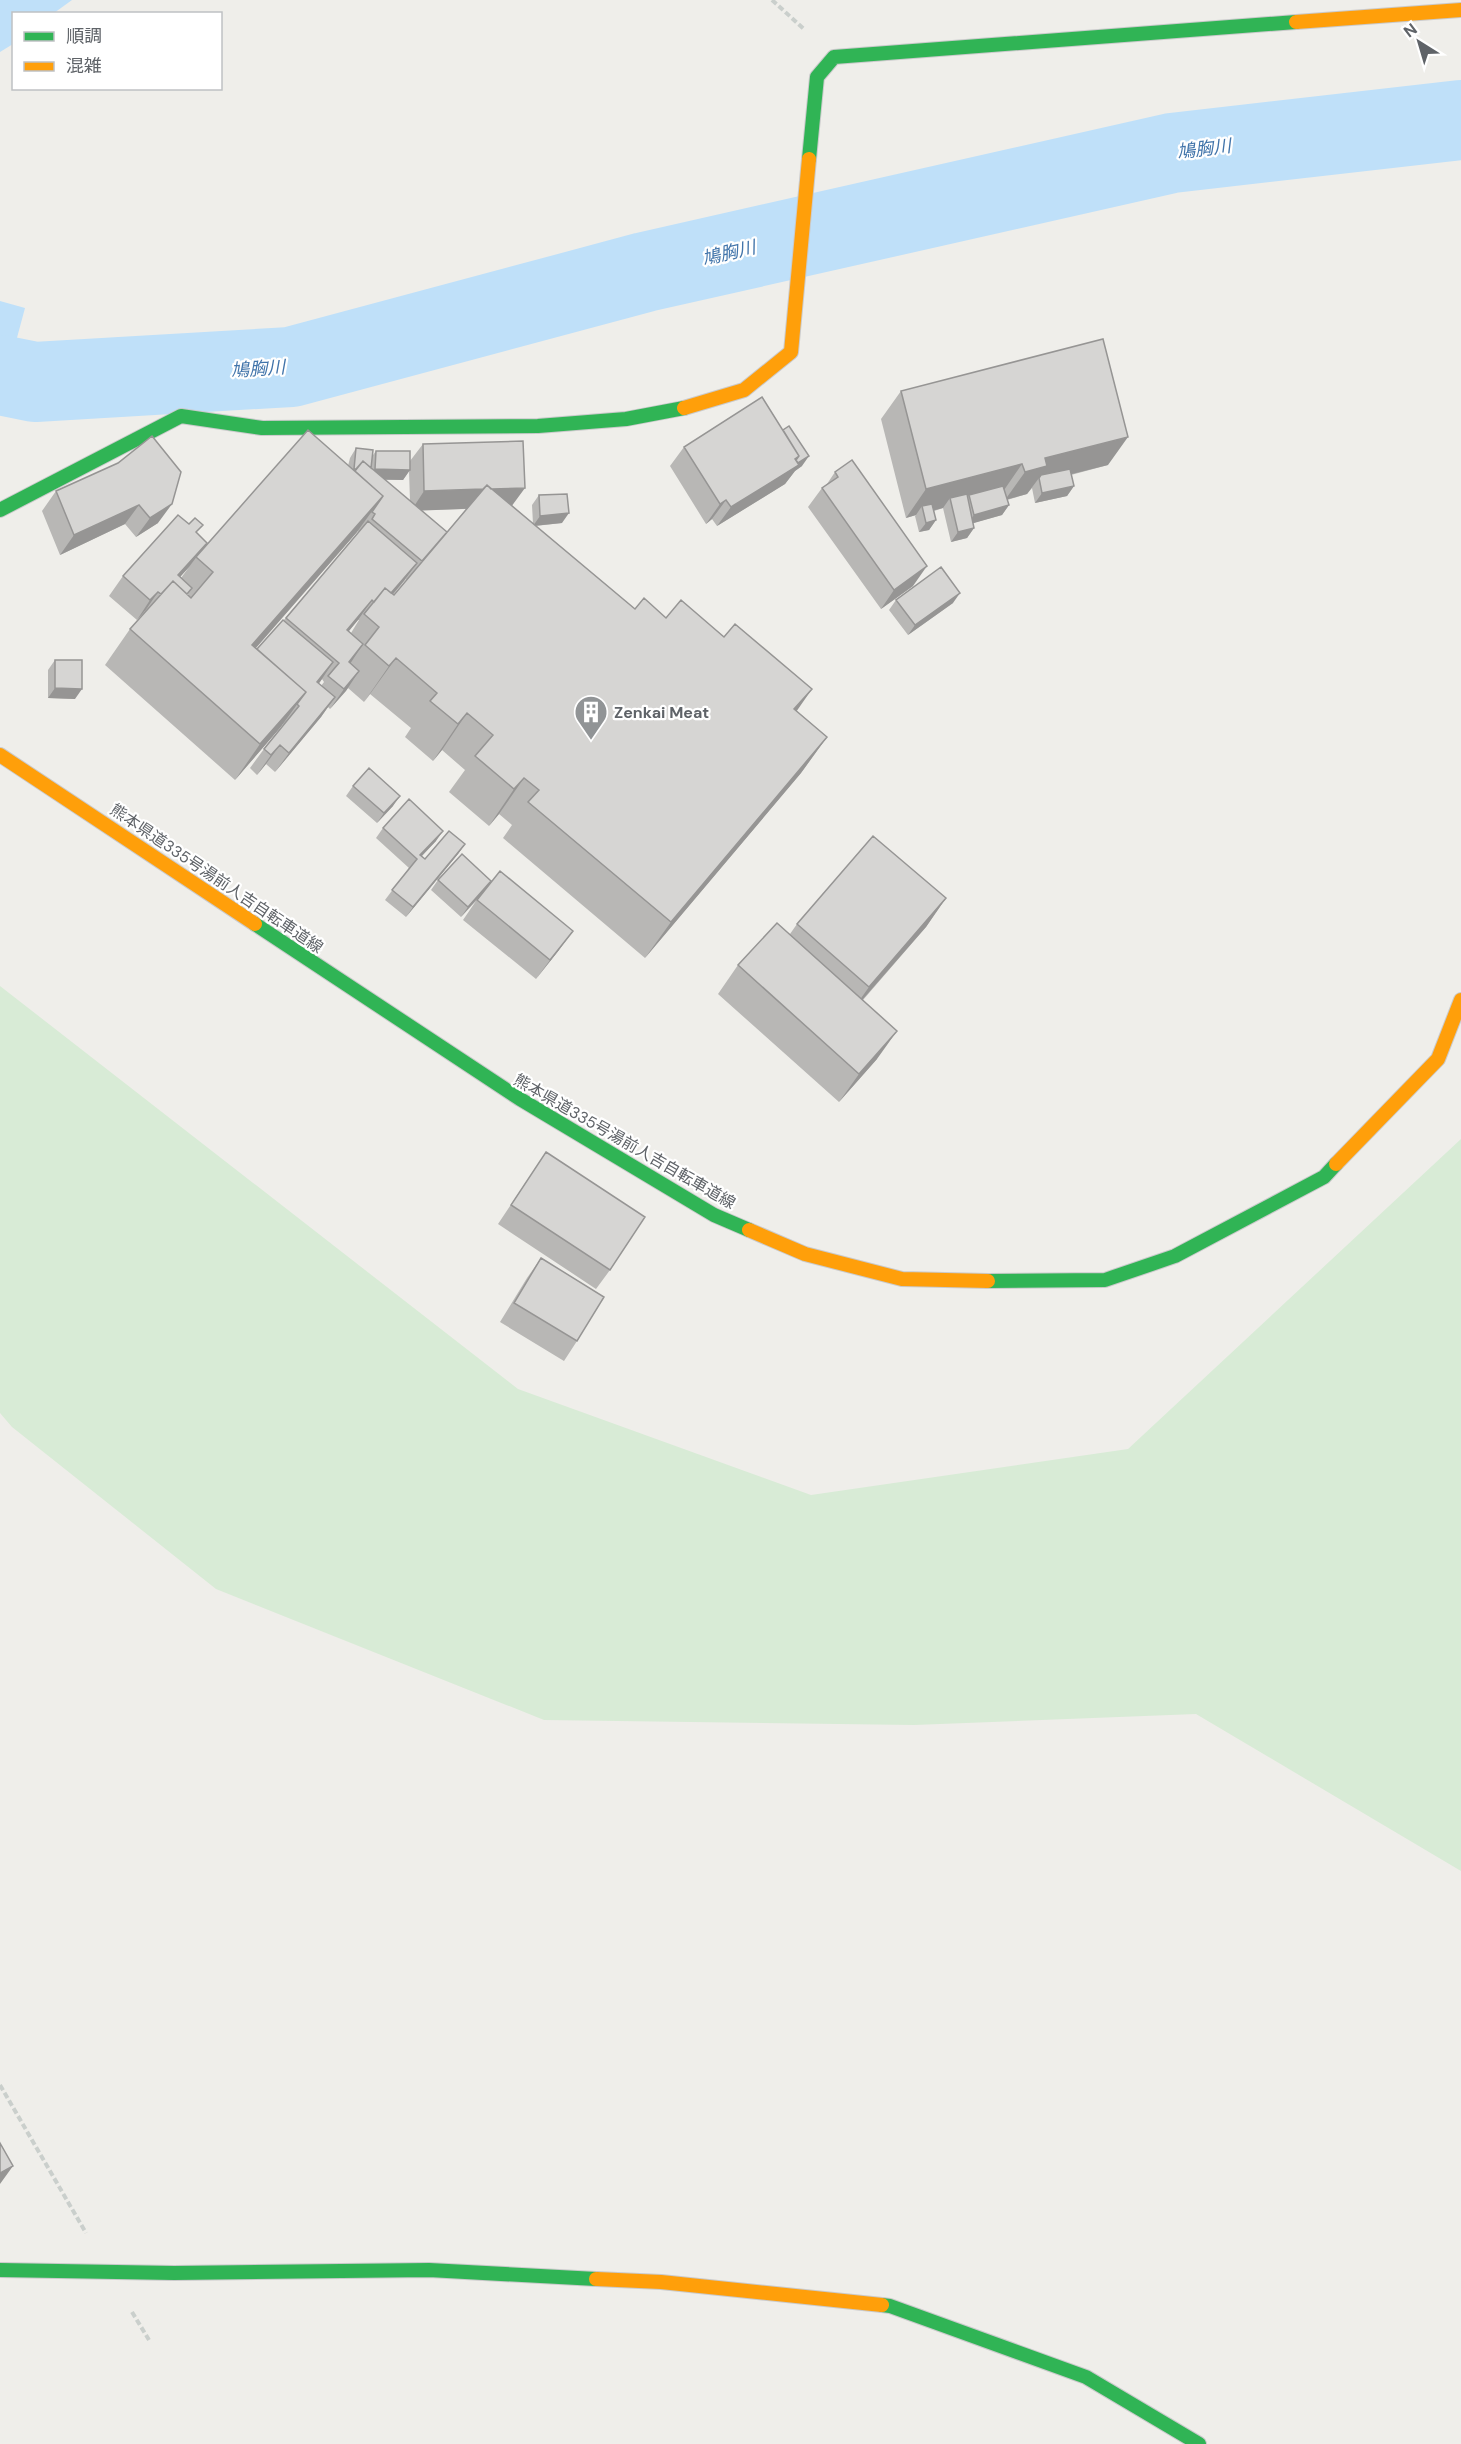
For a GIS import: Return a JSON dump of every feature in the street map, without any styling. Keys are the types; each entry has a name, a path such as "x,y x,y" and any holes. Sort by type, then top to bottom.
{"street":[{"path":"0,510 182,416 262,428 538,426 626,419 699,405 744,390 791,352 817,77 834,57 1461,10"},
{"name":"熊本県道335号湯前人吉自転車道線","path":"0,755 520,1100 714,1215 805,1254 903,1278 1013,1282 1105,1280 1175,1256 1324,1177 1438,1059 1461,1000"},
{"path":"0,2271 186,2273 429,2270 661,2282 890,2306 1086,2377 1199,2444"}],"path":[{"path":"0,2085 87,2235"},
{"path":"127,2303 149,2340"}],"green space":[{"path":"0,986 518,1389 811,1495 1128,1449 1461,1139 1461,1871 1196,1714 914,1725 544,1720 216,1589 12,1427 0,1413"}],"water":[{"path":"0,0 72,0 55,12 12,12 12,45 0,52"},
{"path":"0,301 25,308 11,360 0,379"}],"building":[{"path":"1103,339 1128,437 1045,458 1047,466 1025,472 1022,464 926,489 901,391"},
{"path":"762,397 799,456 795,459 799,465 731,507 726,500 720,504 684,447"},
{"path":"789,426 809,456 798,463 796,460 799,456 783,430"},
{"path":"308,430 383,496 252,645 306,692 260,744 130,629 173,581 191,598 213,572 196,557"},
{"path":"152,436 181,472 172,504 150,518 139,505 74,535 56,491 118,463"},
{"path":"523,441 525,488 491,489 487,485 483,489 424,491 423,444"},
{"path":"356,448 373,450 371,468 363,461 354,469"},
{"path":"376,451 410,451 410,470 375,469"},
{"path":"852,460 927,566 894,590 822,488 838,477 835,472"},
{"path":"363,461 447,532 422,561 372,519 375,514 372,512 383,496 355,471"},
{"path":"1070,469 1074,486 1042,493 1039,478 1041,475"},
{"name":"Zenkai Meat","path":"487,485 635,609 644,598 666,618 681,600 724,637 735,624 812,689 794,709 827,737 671,922 528,802 539,790 524,778 514,789 475,756 493,735 467,713 458,724 430,701 437,693 396,658 389,666 365,645 379,627 364,614 385,588 394,595"},
{"path":"1003,486 1009,505 974,515 969,495"},
{"path":"567,494 569,513 540,516 539,495"},
{"path":"967,494 974,528 958,532 950,498"},
{"path":"932,504 936,520 926,523 922,506"},
{"path":"178,515 189,524 195,518 203,525 196,532 207,543 178,575 192,588 187,594 173,581 161,594 158,592 150,600 123,576"},
{"path":"368,521 417,563 391,593 385,588 374,602 372,600 347,630 363,644 349,662 359,671 344,689 328,676 339,663 286,618"},
{"path":"941,567 960,593 915,625 896,600"},
{"path":"283,620 333,662 317,682 335,697 289,753 280,745 271,755 264,749 299,706 297,704 306,692 257,649"},
{"path":"55,660 82,660 82,689 55,688"},
{"path":"369,768 400,796 384,813 353,786"},
{"path":"409,799 443,831 420,855 425,859 449,831 465,844 413,907 392,890 417,859 383,828"},
{"path":"873,836 946,898 869,987 797,924"},
{"path":"462,854 491,881 468,907 438,880"},
{"path":"500,871 573,931 550,960 477,900"},
{"path":"777,923 897,1031 859,1074 738,965"},
{"path":"546,1152 645,1217 610,1270 511,1205"},
{"path":"541,1258 604,1297 577,1341 514,1303"},
{"path":"0,2143 13,2166 0,2173"}],"waterway":[{"name":"鳩胸川","path":"0,375 35,382 291,367 645,272 1172,153 1461,120"}],"traffic: fast":[{"path":"809,159 817,77 834,57 1296,22"},
{"path":"0,510 181,416 262,428 538,426 626,419 684,408"},
{"path":"255,924 520,1099 714,1215 749,1230"},
{"path":"988,1281 1105,1280 1175,1256 1324,1177 1336,1164"},
{"path":"0,2270 174,2273 429,2270 596,2279"},
{"path":"882,2305 1086,2377 1199,2444"}],"traffic: slow":[{"path":"1296,22 1461,10"},
{"path":"684,408 744,390 791,352 809,159"},
{"path":"0,755 255,924"},
{"path":"1336,1164 1438,1059 1461,1000"},
{"path":"749,1230 805,1254 902,1279 988,1281"},
{"path":"596,2279 661,2282 882,2305"}],"place":[{"name":"Zenkai Meat","path":"591,741"}]}
